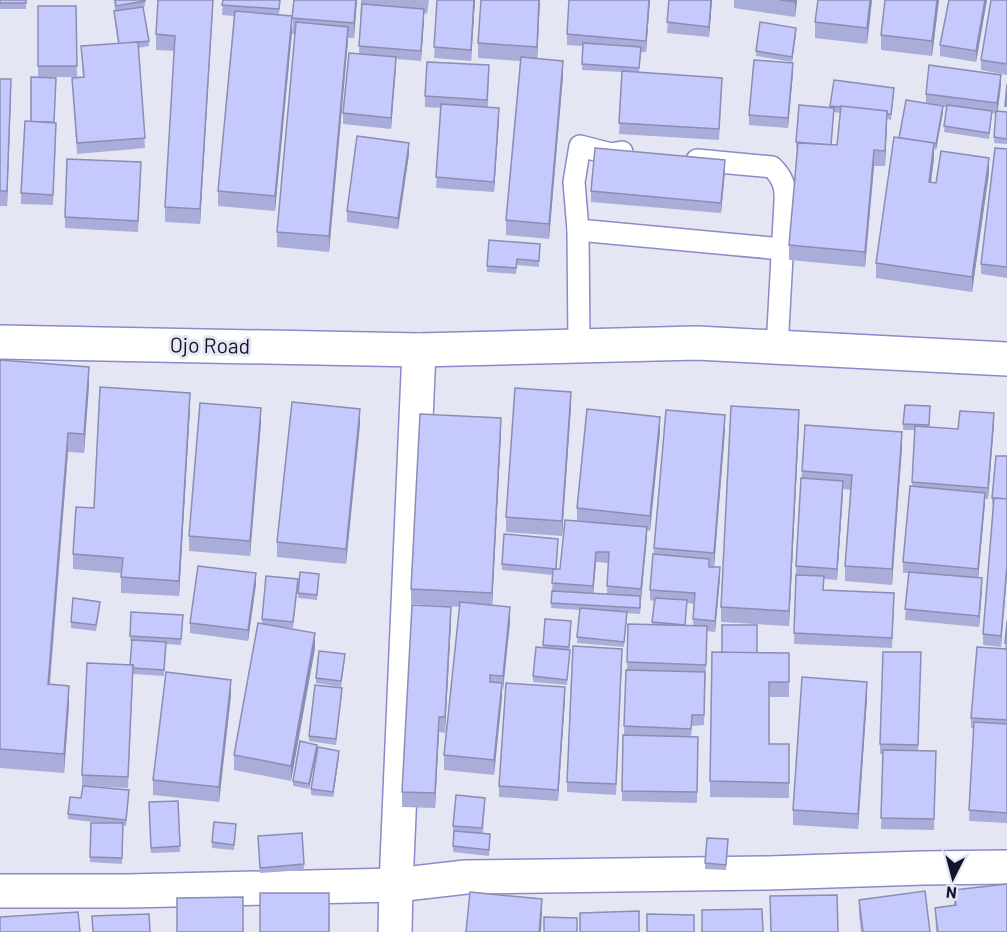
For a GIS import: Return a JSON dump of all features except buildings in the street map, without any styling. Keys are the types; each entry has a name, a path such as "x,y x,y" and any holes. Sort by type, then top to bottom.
{"street":[{"name":"Ojo Road","path":"0,342 419,350 697,343 1007,359"},
{"path":"396,932 396,885 419,350"},
{"path":"0,891 126,891 396,885 466,877 1007,867"}],"lane":[{"path":"579,346 578,230 574,182 580,146 611,154 618,152 642,154"},
{"path":"677,158 772,167 784,182 786,193 777,348"},
{"path":"578,230 782,249"}]}
